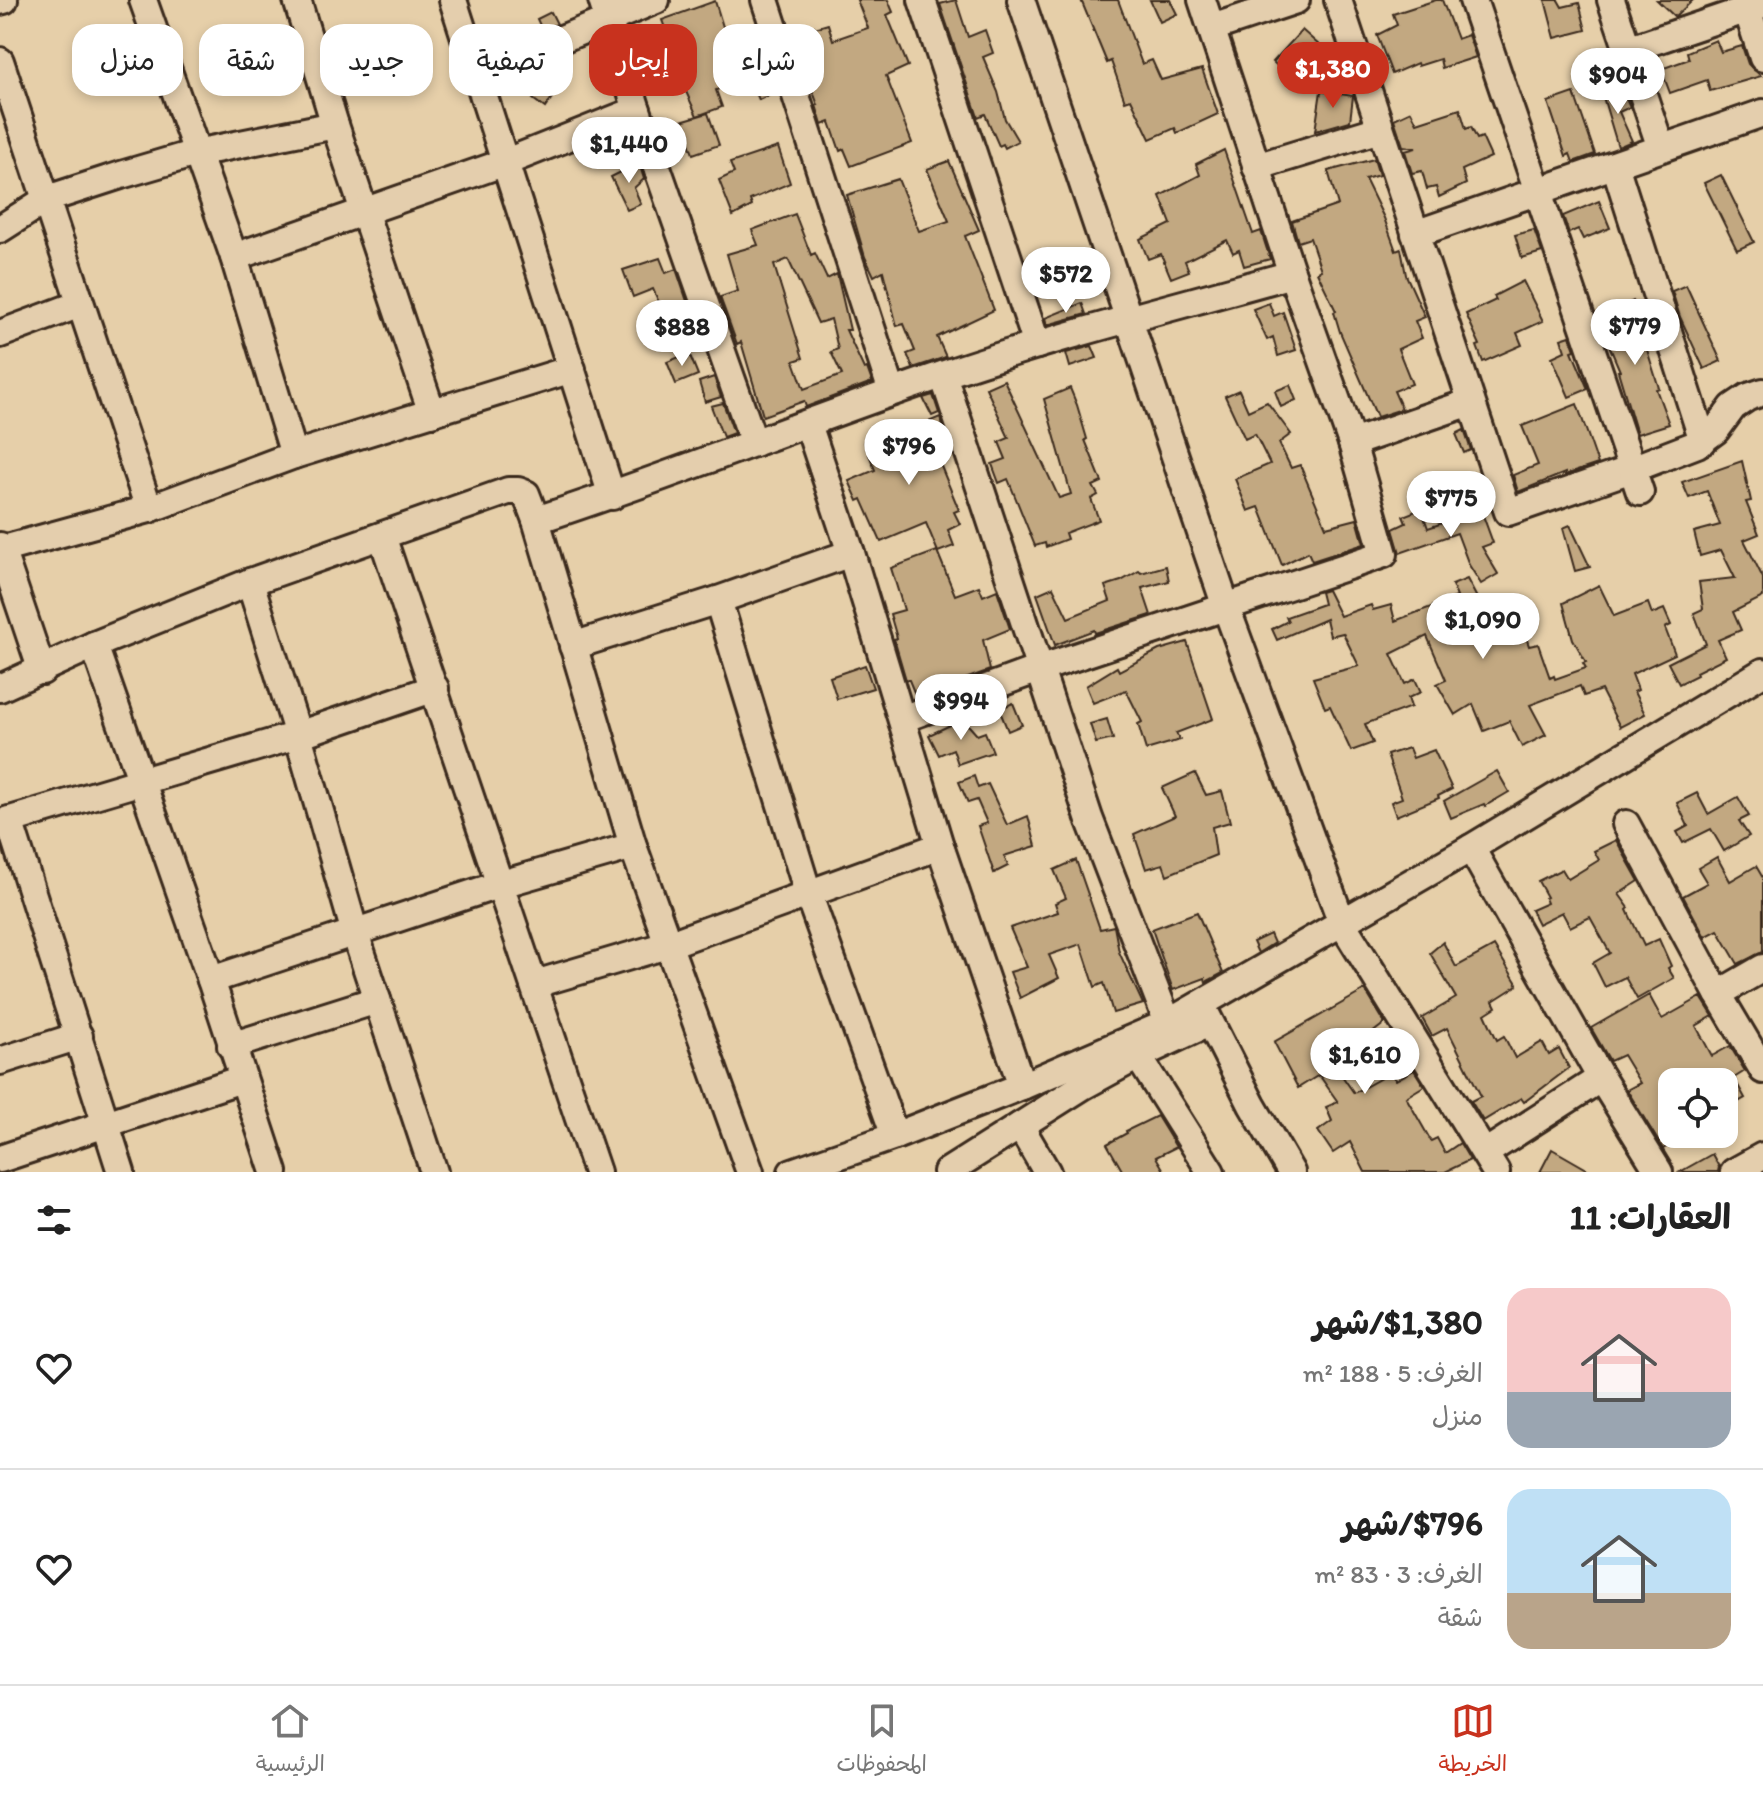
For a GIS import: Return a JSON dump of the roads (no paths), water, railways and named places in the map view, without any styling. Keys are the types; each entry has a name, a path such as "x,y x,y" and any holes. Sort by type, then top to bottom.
{"street":[{"path":"143,0 234,257 294,455"},
{"path":"297,0 335,125 432,413"},
{"path":"453,0 461,24"},
{"path":"573,25 605,9 656,0"},
{"path":"765,0 892,392"},
{"path":"922,0 1037,345"},
{"path":"1021,0 1226,607 1342,923 1490,1162 1601,1078"},
{"path":"902,719 1039,669 1384,554 1352,443 1292,274 1202,0"},
{"path":"1212,28 1296,0"},
{"path":"1338,0 1508,512 1636,481 1703,441 1716,430 1728,411 1748,397 1763,392"},
{"path":"1473,0 1636,481"},
{"path":"1611,0 1661,148"},
{"path":"1627,50 1751,5 1763,58"},
{"path":"605,9 637,110 754,443"},
{"path":"0,61 149,509"},
{"path":"484,96 612,496"},
{"path":"234,257 506,162 637,110"},
{"path":"1415,234 1763,113"},
{"path":"0,229 47,199 196,153 335,125"},
{"path":"1256,167 1380,129"},
{"path":"1615,165 1703,441"},
{"path":"536,520 612,496 943,375 1037,345 1292,274"},
{"path":"0,334 80,304"},
{"path":"42,671 0,548 149,509 294,455 572,369"},
{"path":"943,375 1089,818 1168,1023"},
{"path":"1352,443 1471,402"},
{"path":"808,424 851,553 940,846 1022,1086"},
{"path":"0,688 94,645 250,582 508,491 526,494 633,846 750,1172"},
{"path":"382,536 597,1172"},
{"path":"573,646 851,553"},
{"path":"250,582 355,933 434,1172"},
{"path":"718,600 808,893 895,1136"},
{"path":"94,645 211,980 274,1172"},
{"path":"947,1172 1083,1086 1138,1056 1342,923 1763,672"},
{"path":"121,1172 79,1036 5,822 298,735 435,688"},
{"path":"1626,824 1763,1070"},
{"path":"211,980 498,885 633,846"},
{"path":"535,984 667,945 940,846"},
{"path":"1471,848 1601,1078 1659,1172"},
{"path":"1718,994 1763,968"},
{"path":"231,1046 377,1000"},
{"path":"792,1172 1022,1086 1168,1023 1205,1013"},
{"path":"1205,1013 1252,1105 1291,1172"},
{"path":"0,1061 79,1036"},
{"path":"1138,1056 1211,1172"},
{"path":"0,1159 242,1079"},
{"path":"1020,1126 1047,1172"},
{"path":"1734,1172 1763,1156"}]}
